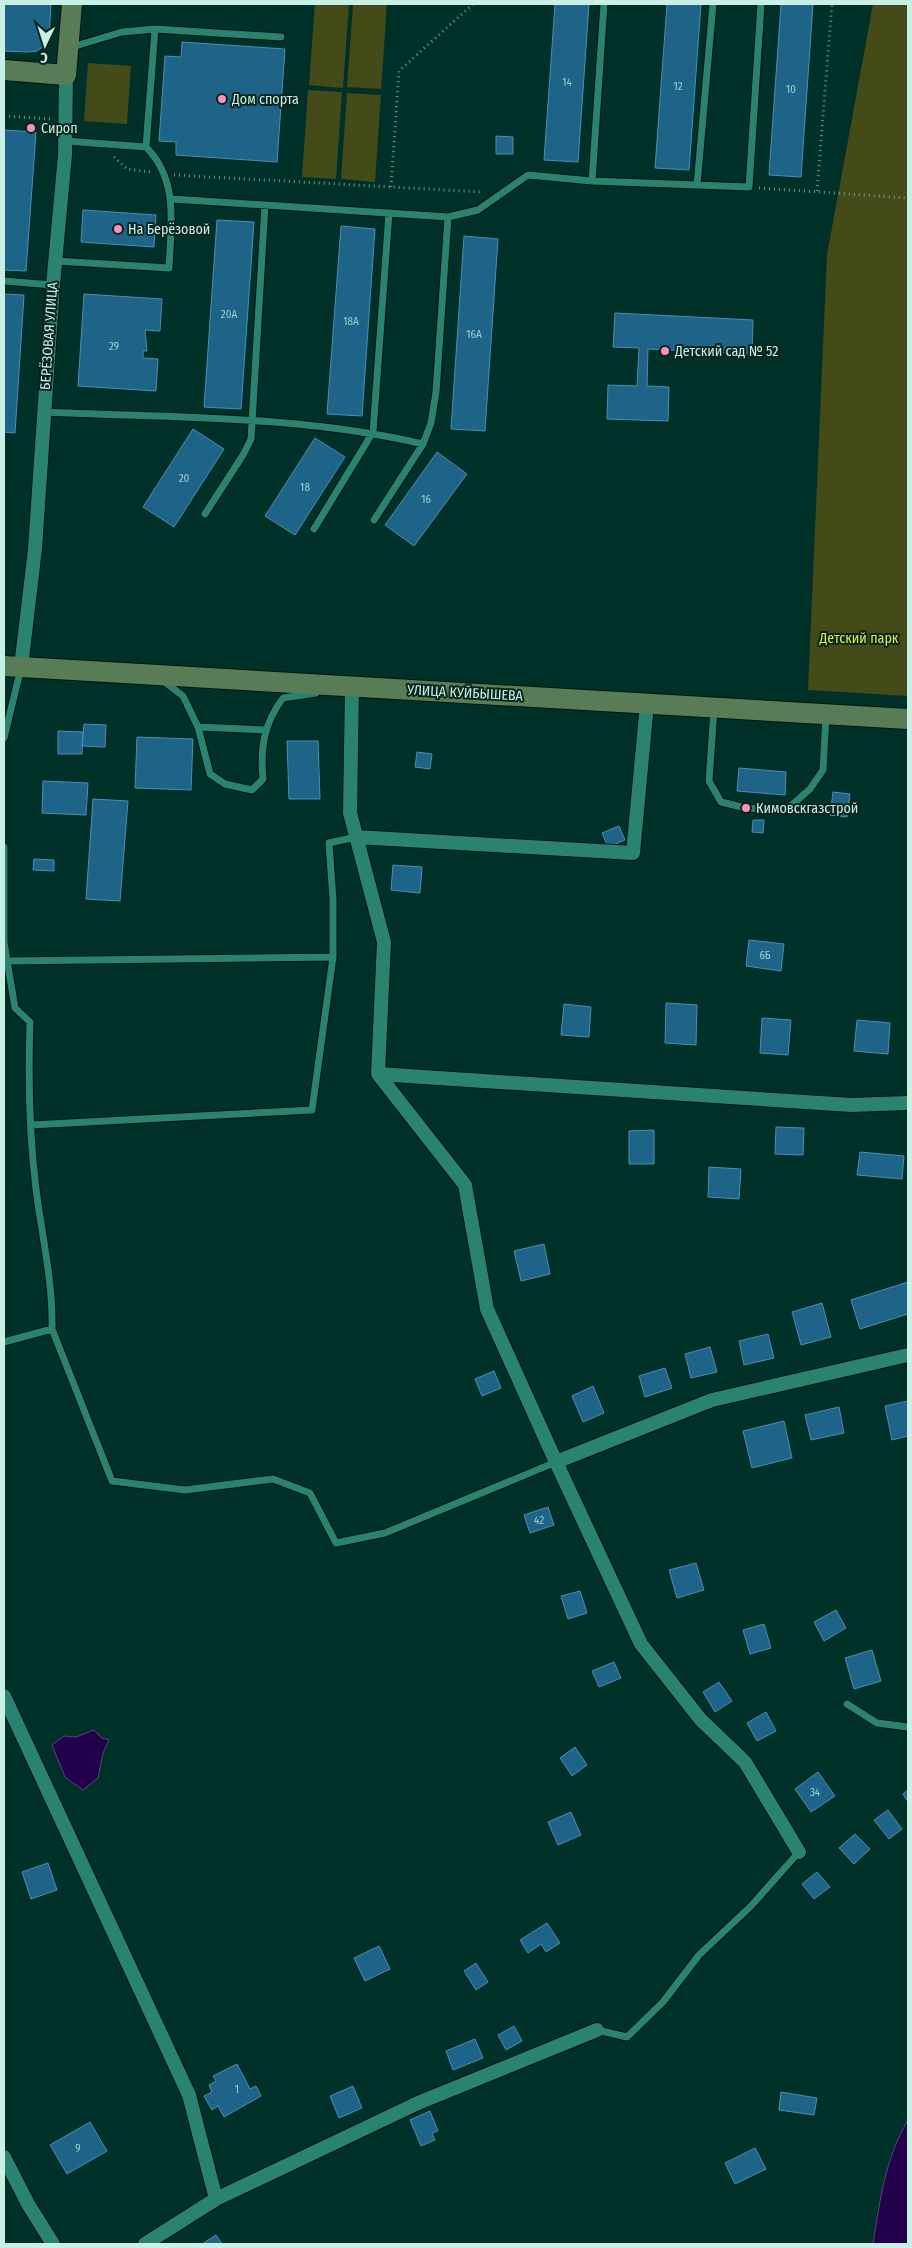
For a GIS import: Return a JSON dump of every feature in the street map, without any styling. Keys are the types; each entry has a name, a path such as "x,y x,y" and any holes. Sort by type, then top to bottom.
{"main road":[{"name":"БЕРЁЗОВАЯ УЛИЦА","path":"66,75 72,4"},
{"path":"4,70 66,75"},
{"name":"УЛИЦА КУЙБЫШЕВА","path":"9,665 826,716 908,719"}],"street":[{"name":"БЕРЁЗОВАЯ УЛИЦА","path":"9,665 35,549 53,284 66,141 66,75"},
{"path":"352,687 350,813 384,942 378,1074 465,1185 487,1309 641,1644 701,1720 745,1762 799,1852"},
{"path":"356,837 633,853 647,704"},
{"path":"378,1074 851,1105 908,1103"},
{"path":"556,1462 712,1400 908,1355"},
{"path":"4,1696 189,2095 216,2199"},
{"path":"145,2244 216,2199 418,2103 597,2030"},
{"path":"4,2157 28,2204 53,2244"}],"lane":[{"path":"592,181 604,4"},
{"path":"697,185 713,4"},
{"path":"172,199 448,217 478,210 528,175 592,181 749,187 761,4"},
{"path":"146,147 155,29"},
{"path":"68,48 122,32 155,29 281,37"},
{"path":"56,261 170,268 172,199 166,174 157,158 146,147 66,141"},
{"path":"205,514 243,455 251,439 265,205"},
{"path":"314,529 373,432 389,213"},
{"path":"374,520 423,444 431,423 436,392 448,217"},
{"path":"4,281 53,284"},
{"path":"44,412 251,421 373,432 423,444"},
{"path":"4,738 9,665"},
{"path":"156,675 183,696 198,727 210,774 225,784 252,790 263,779 266,730 273,712 283,698 352,687"},
{"path":"714,709 710,781 721,802 746,808 786,810 810,789 822,770 826,716"},
{"path":"198,727 266,730"},
{"path":"31,1125 312,1110 333,957 333,900 329,842 356,837"},
{"path":"4,847 4,942 15,1008 30,1022 27,1086 36,1189 53,1296 52,1329 112,1481 185,1490 273,1479 310,1493 336,1543 385,1533 556,1462"},
{"path":"8,961 333,957"},
{"path":"4,1342 52,1329"},
{"path":"846,1704 877,1723 908,1727"},
{"path":"597,2030 628,2037 663,2002 699,1955 751,1906 799,1852"}],"path":[{"path":"391,187 399,71 473,4"},
{"path":"817,191 832,4"},
{"path":"4,116 66,120"},
{"path":"100,144 127,169 166,174 503,193"},
{"path":"749,187 908,198"}],"green space":[{"path":"315,4 349,4 343,88 309,85"},
{"path":"353,4 387,4 381,89 347,87"},
{"name":"Детский парк","path":"873,4 908,4 908,696 808,690 827,255"},
{"path":"88,63 131,66 127,124 84,121"},
{"path":"308,90 342,92 336,179 302,177"},
{"path":"347,93 381,95 375,182 341,179"}],"shaded area":[{"path":"94,1730 102,1738 109,1740 103,1753 98,1778 83,1790 65,1777 52,1745 64,1736 76,1737"},
{"path":"908,2120 908,2244 873,2244 884,2180 900,2135"}],"building":[{"path":"4,4 51,4 49,39 44,46 37,51 4,51"},
{"path":"555,4 589,4 578,162 544,160"},
{"path":"667,4 701,4 689,170 655,168"},
{"path":"781,4 813,4 801,177 769,175"},
{"name":"Дом спорта","path":"182,42 285,49 277,162 176,155 176,142 159,141 165,56 181,57"},
{"path":"4,130 36,132 26,271 4,270"},
{"path":"496,136 513,137 513,154 496,154"},
{"name":"На Берёзовой","path":"83,210 156,215 154,247 81,242"},
{"path":"217,220 254,222 241,409 204,407"},
{"path":"341,226 375,229 362,416 327,414"},
{"path":"464,236 498,239 485,431 451,429"},
{"path":"4,294 24,295 15,433 4,432"},
{"path":"84,294 162,299 160,331 145,330 147,351 143,351 143,358 158,359 156,391 78,386"},
{"path":"615,313 753,320 752,354 648,349 647,386 669,387 668,421 607,419 608,385 637,386 639,348 613,347"},
{"path":"193,429 224,449 174,527 143,507"},
{"path":"315,438 345,457 295,535 265,516"},
{"path":"437,452 467,474 414,546 385,525"},
{"path":"84,724 106,725 105,747 82,746"},
{"path":"58,731 83,732 82,754 58,754"},
{"path":"137,737 193,739 191,790 135,788"},
{"path":"287,741 318,741 320,799 289,799"},
{"path":"417,752 432,754 430,769 415,767"},
{"path":"739,768 786,772 785,795 737,791"},
{"path":"43,781 88,783 86,815 42,813"},
{"path":"833,792 850,794 847,817 830,815"},
{"path":"93,799 128,801 120,901 86,899"},
{"path":"753,820 764,820 763,833 752,832"},
{"path":"619,826 625,840 608,847 602,833"},
{"path":"34,859 54,860 54,871 33,870"},
{"path":"393,865 422,867 420,893 391,890"},
{"path":"749,940 784,944 781,971 746,966"},
{"path":"666,1003 697,1005 696,1045 665,1043"},
{"path":"564,1004 591,1007 589,1037 561,1035"},
{"path":"762,1018 791,1020 788,1055 760,1053"},
{"path":"857,1020 890,1023 888,1054 854,1051"},
{"path":"776,1127 804,1128 803,1155 775,1154"},
{"path":"654,1130 654,1164 629,1164 629,1131"},
{"path":"860,1152 904,1156 902,1179 857,1175"},
{"path":"709,1167 741,1169 739,1199 708,1197"},
{"path":"544,1244 550,1274 521,1281 514,1251"},
{"path":"908,1282 908,1314 860,1329 851,1300"},
{"path":"822,1303 831,1337 801,1345 792,1312"},
{"path":"768,1334 774,1358 744,1365 739,1341"},
{"path":"710,1347 717,1372 691,1378 685,1354"},
{"path":"665,1368 672,1388 645,1397 639,1376"},
{"path":"494,1371 501,1388 482,1396 475,1379"},
{"path":"593,1386 604,1413 583,1422 572,1396"},
{"path":"908,1401 908,1436 892,1440 885,1406"},
{"path":"839,1407 844,1433 811,1440 805,1415"},
{"path":"784,1421 792,1458 752,1468 743,1431"},
{"path":"548,1507 554,1525 530,1533 524,1515"},
{"path":"696,1563 704,1590 677,1598 669,1570"},
{"path":"580,1591 587,1613 568,1619 561,1596"},
{"path":"836,1610 846,1628 824,1641 814,1622"},
{"path":"764,1624 771,1648 750,1654 743,1630"},
{"path":"872,1650 881,1681 854,1689 845,1658"},
{"path":"614,1662 621,1678 599,1687 592,1671"},
{"path":"719,1682 732,1701 715,1712 703,1692"},
{"path":"766,1712 776,1731 757,1741 747,1723"},
{"path":"575,1747 587,1765 572,1776 560,1758"},
{"path":"818,1772 835,1796 811,1812 795,1789"},
{"path":"908,1790 908,1802 903,1794"},
{"path":"888,1810 902,1829 889,1839 874,1820"},
{"path":"571,1812 581,1835 558,1845 548,1822"},
{"path":"855,1834 870,1849 854,1864 839,1848"},
{"path":"48,1863 57,1890 31,1899 22,1872"},
{"path":"817,1872 830,1887 814,1899 802,1884"},
{"path":"547,1923 560,1943 546,1952 541,1944 528,1953 520,1940"},
{"path":"379,1946 390,1969 365,1981 354,1958"},
{"path":"476,1963 488,1982 476,1990 464,1971"},
{"path":"514,2026 522,2041 506,2050 498,2035"},
{"path":"475,2039 483,2058 453,2070 446,2051"},
{"path":"237,2064 250,2089 256,2086 261,2096 224,2117 218,2106 212,2110 204,2096 212,2092 209,2085 216,2081 213,2076"},
{"path":"353,2086 362,2108 339,2118 330,2096"},
{"path":"781,2092 817,2098 814,2115 779,2110"},
{"path":"430,2111 438,2131 432,2133 435,2140 421,2146 410,2120"},
{"path":"90,2122 107,2151 67,2174 50,2145"},
{"path":"755,2148 766,2169 735,2184 725,2163"},
{"path":"216,2235 222,2244 202,2244"}],"place":[{"name":"Дом спорта","path":"222,99"},
{"name":"Сироп","path":"31,128"},
{"name":"На Берёзовой","path":"118,229"},
{"name":"Детский сад № 52","path":"665,351"},
{"name":"Кимовскгазстрой","path":"746,808"}]}
